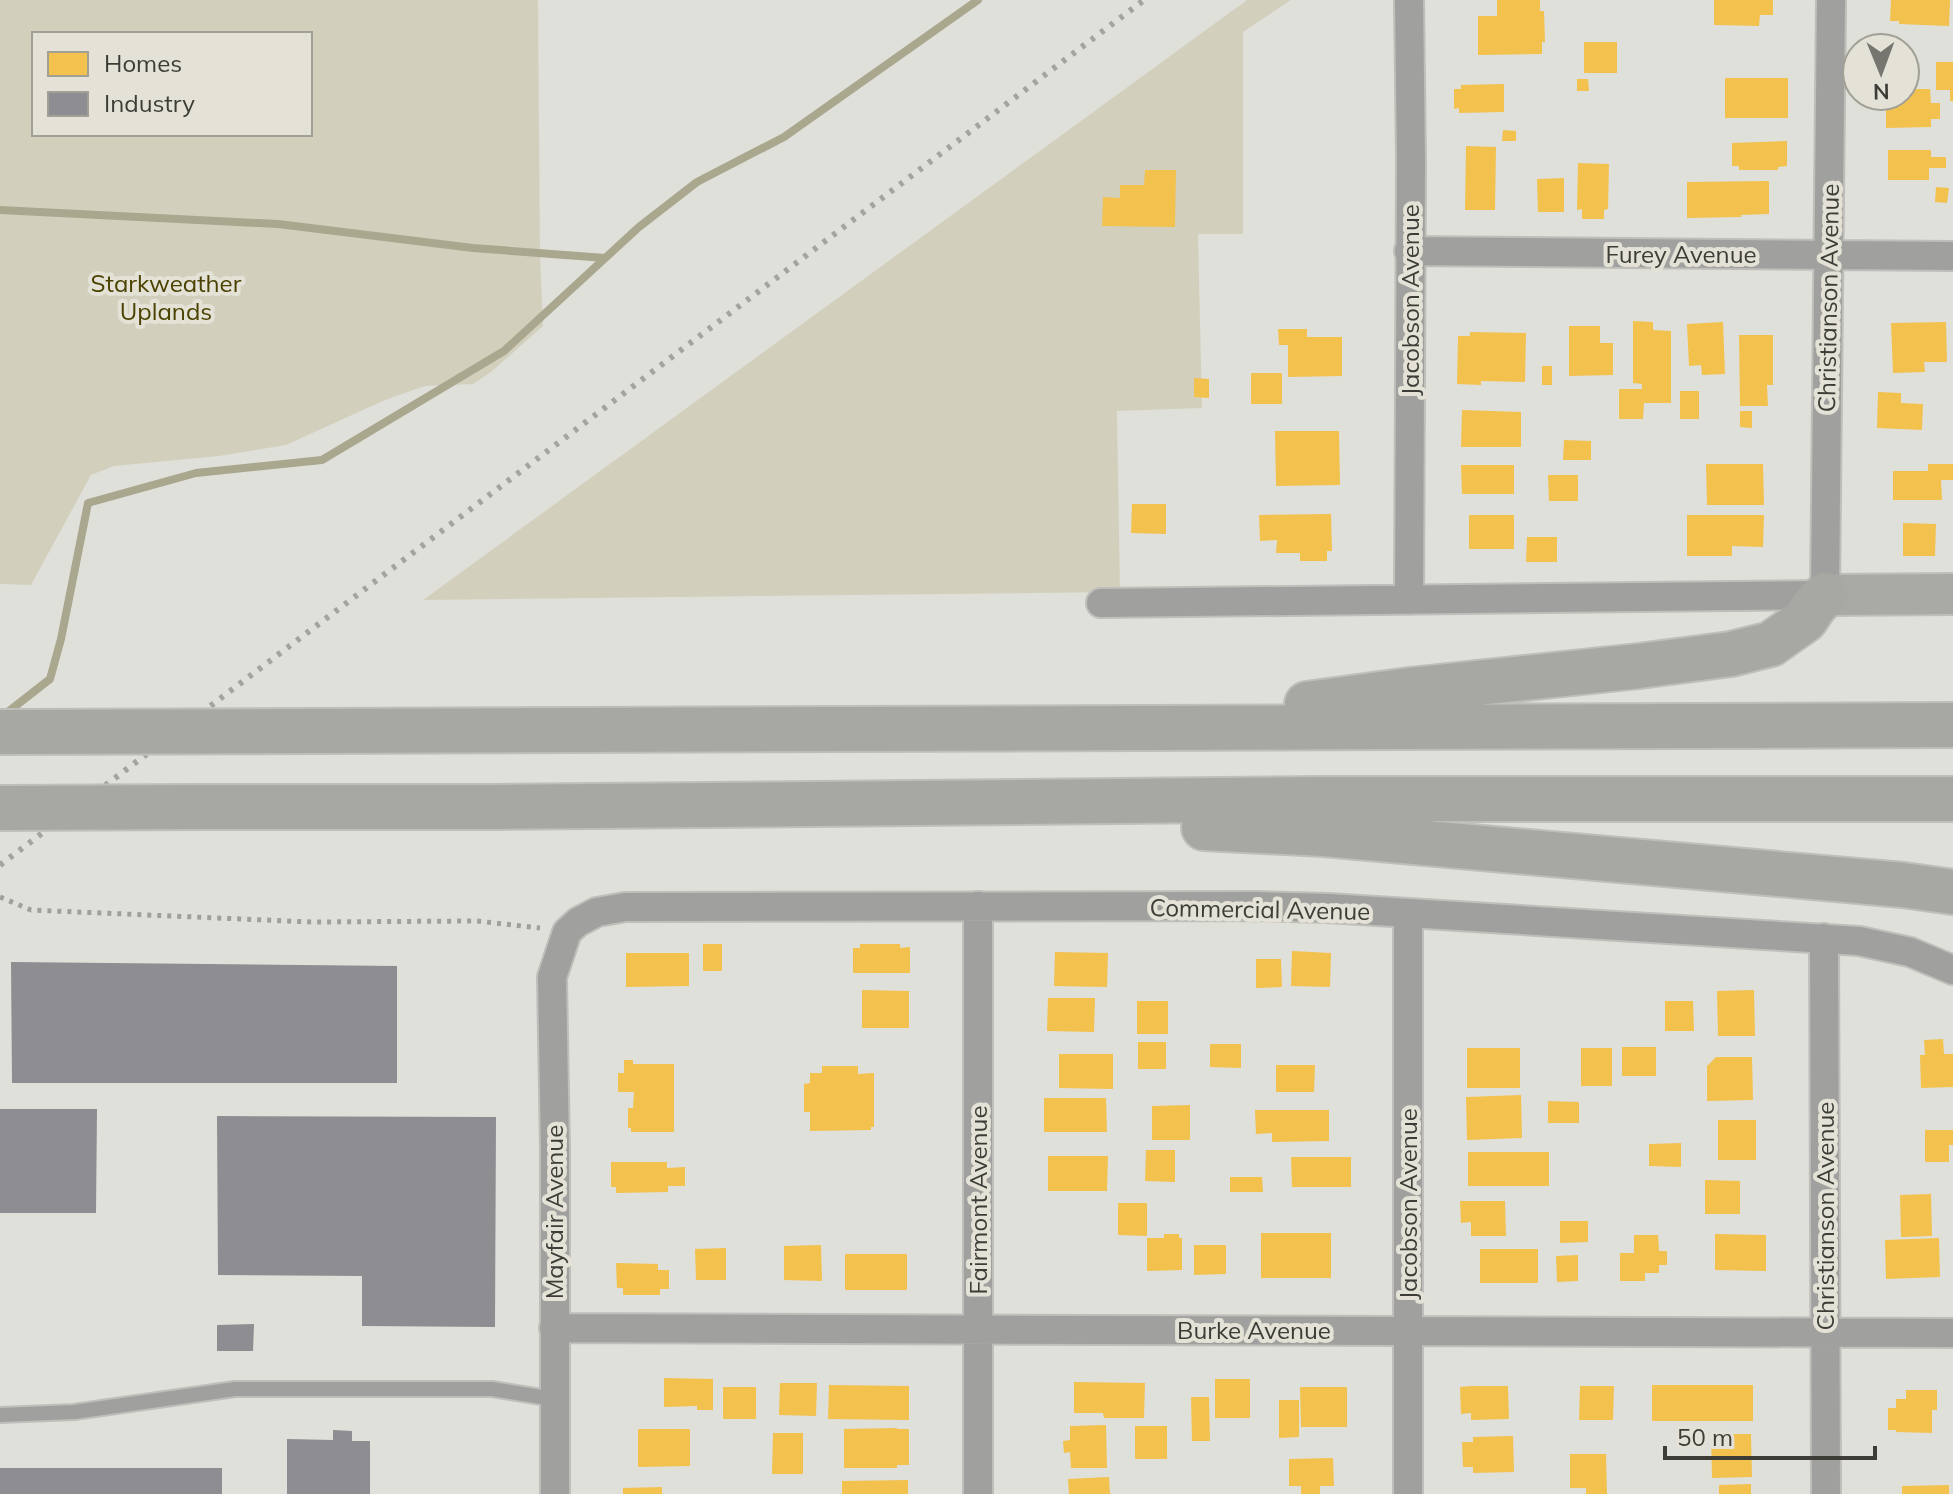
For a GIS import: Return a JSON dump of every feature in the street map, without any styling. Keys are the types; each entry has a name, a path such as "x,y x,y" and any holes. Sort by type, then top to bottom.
{"highway":[{"path":"1083,728 1731,654 1771,644 1805,620 1825,595"},
{"path":"0,732 1953,725"},
{"path":"0,808 1323,799 1953,799"},
{"path":"903,803 1141,824 1324,834 1953,892"}],"street":[{"name":"Jacobson Avenue","path":"1409,0 1409,600"},
{"name":"Christianson Avenue","path":"1825,595 1831,0"},
{"name":"Furey Avenue","path":"1409,251 1953,256"},
{"path":"1101,603 1953,594"},
{"name":"Fairmont Avenue","path":"978,906 978,1494"},
{"name":"Commercial Avenue","path":"567,932 597,912 625,907 1328,908 1859,941 1910,952 1953,970"},
{"name":"Jacobson Avenue","path":"1408,913 1408,1494"},
{"name":"Mayfair Avenue","path":"555,1494 552,977 567,932"},
{"name":"Christianson Avenue","path":"1824,938 1826,1494"},
{"name":"Burke Avenue","path":"554,1328 1953,1333"}],"lane":[{"path":"0,1415 74,1412 235,1389 492,1389 554,1399"}],"path":[{"path":"0,897 31,910 311,922 477,921 567,932"}],"green space":[{"name":"Starkweather Uplands","path":"0,0 538,0 543,326 473,384 425,386 385,400 286,445 219,456 114,466 91,475 31,585 0,584"},
{"path":"1247,0 1291,0 1243,32 1243,234 1198,234 1202,408 1117,411 1120,592 423,600"}],"building: Homes":[{"path":"1497,0 1540,0 1540,11 1544,11 1545,42 1542,42 1542,54 1478,55 1478,16 1497,16"},
{"path":"1714,0 1773,0 1773,15 1760,15 1759,26 1714,25"},
{"path":"1891,0 1950,0 1949,26 1890,21"},
{"path":"1584,42 1617,42 1617,73 1584,73"},
{"path":"1936,62 1953,62 1953,101 1950,101 1950,90 1936,90"},
{"path":"1725,78 1788,78 1788,118 1725,118"},
{"path":"1577,79 1588,79 1589,91 1577,91"},
{"path":"1504,84 1504,112 1459,113 1459,108 1454,109 1454,89 1461,89 1461,85"},
{"path":"1921,89 1930,89 1931,103 1940,103 1940,119 1931,119 1931,127 1886,128 1886,112 1921,112"},
{"path":"1503,130 1516,131 1516,141 1502,141"},
{"path":"1787,141 1787,166 1778,167 1778,170 1739,170 1739,166 1732,166 1732,143"},
{"path":"1466,146 1496,147 1495,210 1465,210"},
{"path":"1888,150 1931,150 1931,157 1946,157 1946,168 1929,168 1929,180 1888,180"},
{"path":"1578,163 1609,164 1608,209 1604,210 1604,219 1582,219 1582,209 1577,210"},
{"path":"1145,170 1176,170 1175,227 1102,226 1103,197 1120,198 1120,185 1144,185"},
{"path":"1564,178 1564,212 1538,212 1537,179"},
{"path":"1769,181 1769,214 1687,218 1687,182"},
{"path":"1936,187 1949,188 1947,203 1935,202"},
{"path":"1633,321 1653,322 1653,330 1671,331 1671,403 1644,403 1643,419 1619,419 1619,389 1642,389 1642,384 1633,383"},
{"path":"1723,322 1725,374 1702,375 1701,365 1689,366 1687,324"},
{"path":"1946,322 1947,362 1924,362 1925,372 1893,373 1891,323"},
{"path":"1569,326 1600,326 1600,343 1613,343 1613,375 1569,376"},
{"path":"1278,329 1307,329 1307,337 1342,337 1342,376 1288,377 1288,345 1279,345"},
{"path":"1470,332 1526,333 1525,382 1457,384 1458,336 1470,336"},
{"path":"1739,335 1773,335 1773,385 1767,385 1768,406 1740,406"},
{"path":"1542,366 1552,366 1552,385 1542,385"},
{"path":"1251,373 1282,373 1282,404 1251,404"},
{"path":"1194,378 1209,379 1209,398 1194,397"},
{"path":"1680,391 1699,391 1699,419 1680,419"},
{"path":"1878,392 1901,393 1901,403 1923,404 1922,430 1877,428"},
{"path":"1462,410 1521,412 1521,447 1461,447"},
{"path":"1740,411 1752,411 1752,428 1740,427"},
{"path":"1275,431 1339,431 1340,485 1276,486"},
{"path":"1564,440 1591,441 1591,460 1563,460"},
{"path":"1706,464 1763,464 1764,505 1707,505"},
{"path":"1928,464 1953,464 1953,480 1941,480 1942,500 1893,500 1893,471 1928,471"},
{"path":"1461,465 1514,465 1514,494 1462,494"},
{"path":"1548,475 1578,475 1578,501 1549,501"},
{"path":"1132,504 1166,504 1166,534 1131,533"},
{"path":"1331,514 1332,551 1327,551 1327,561 1300,561 1300,553 1276,553 1277,540 1260,541 1259,515"},
{"path":"1469,515 1514,515 1514,549 1469,549"},
{"path":"1687,515 1764,515 1763,547 1732,546 1732,556 1687,556"},
{"path":"1903,523 1936,524 1935,556 1903,556"},
{"path":"1527,537 1557,537 1557,562 1526,562"},
{"path":"703,944 722,944 722,971 703,971"},
{"path":"860,944 910,947 910,973 853,973 853,948 860,948"},
{"path":"1292,951 1331,953 1330,987 1291,986"},
{"path":"1055,952 1108,953 1107,987 1054,986"},
{"path":"626,953 689,953 689,986 626,987"},
{"path":"1256,959 1281,959 1282,987 1256,988"},
{"path":"862,990 909,991 909,1028 862,1028"},
{"path":"1754,990 1755,1036 1718,1036 1717,991"},
{"path":"1048,998 1095,998 1094,1032 1047,1031"},
{"path":"1137,1001 1168,1001 1168,1034 1137,1034"},
{"path":"1665,1001 1693,1001 1694,1031 1665,1031"},
{"path":"1943,1039 1944,1054 1953,1054 1953,1087 1921,1088 1920,1055 1925,1055 1924,1040"},
{"path":"1138,1042 1166,1042 1166,1069 1138,1069"},
{"path":"1210,1044 1241,1044 1241,1068 1210,1067"},
{"path":"1622,1047 1656,1047 1656,1076 1622,1076"},
{"path":"1467,1048 1520,1048 1520,1088 1467,1088"},
{"path":"1581,1048 1612,1048 1612,1086 1581,1086"},
{"path":"1059,1054 1113,1054 1113,1089 1059,1088"},
{"path":"1716,1057 1752,1057 1753,1100 1707,1101 1707,1066"},
{"path":"624,1060 633,1060 633,1064 674,1064 674,1132 631,1132 628,1128 628,1108 633,1108 634,1092 618,1092 618,1073 624,1073"},
{"path":"1276,1065 1315,1065 1314,1092 1276,1092"},
{"path":"822,1066 858,1066 858,1074 874,1073 874,1127 871,1130 810,1131 810,1112 804,1112 804,1084 810,1083 810,1073 822,1073"},
{"path":"1521,1095 1522,1138 1467,1140 1466,1097"},
{"path":"1044,1098 1106,1098 1107,1132 1044,1132"},
{"path":"1548,1101 1579,1102 1579,1123 1548,1123"},
{"path":"1190,1105 1190,1140 1152,1140 1152,1106"},
{"path":"1255,1110 1329,1110 1329,1141 1272,1142 1272,1133 1256,1134"},
{"path":"1718,1120 1756,1120 1756,1160 1718,1160"},
{"path":"1925,1130 1953,1130 1949,1162 1925,1162"},
{"path":"1681,1143 1681,1167 1649,1166 1649,1144"},
{"path":"1146,1150 1175,1150 1175,1182 1145,1181"},
{"path":"1468,1152 1549,1152 1549,1186 1468,1186"},
{"path":"1048,1156 1108,1156 1107,1191 1048,1191"},
{"path":"1291,1157 1351,1157 1351,1187 1292,1187"},
{"path":"611,1162 667,1162 667,1168 685,1167 685,1186 668,1186 668,1192 616,1193 616,1187 611,1187"},
{"path":"1230,1177 1262,1177 1263,1192 1230,1192"},
{"path":"1705,1180 1740,1181 1740,1214 1705,1214"},
{"path":"1931,1194 1932,1236 1901,1237 1900,1195"},
{"path":"1460,1201 1505,1201 1506,1236 1471,1236 1471,1222 1461,1223"},
{"path":"1118,1203 1147,1203 1147,1236 1118,1235"},
{"path":"1560,1221 1588,1221 1588,1242 1560,1243"},
{"path":"1261,1233 1331,1233 1331,1278 1261,1278"},
{"path":"1164,1234 1179,1234 1182,1238 1182,1270 1147,1271 1147,1238 1164,1238"},
{"path":"1715,1234 1766,1235 1766,1271 1715,1270"},
{"path":"1634,1235 1658,1235 1659,1251 1667,1251 1667,1265 1659,1265 1659,1273 1645,1273 1645,1281 1620,1281 1620,1253 1634,1253"},
{"path":"1939,1238 1940,1277 1886,1279 1885,1240"},
{"path":"821,1245 822,1281 784,1280 784,1246"},
{"path":"1194,1245 1226,1245 1226,1274 1194,1275"},
{"path":"726,1248 726,1280 696,1280 695,1249"},
{"path":"1480,1249 1538,1249 1538,1283 1480,1283"},
{"path":"845,1254 907,1254 907,1290 845,1290"},
{"path":"1578,1255 1578,1281 1557,1282 1556,1256"},
{"path":"616,1263 658,1264 658,1270 669,1270 669,1289 660,1289 660,1295 623,1295 623,1288 617,1288"},
{"path":"664,1378 713,1379 713,1410 697,1410 697,1406 664,1407"},
{"path":"1215,1379 1250,1379 1250,1418 1215,1418"},
{"path":"1074,1382 1145,1383 1144,1418 1104,1418 1103,1413 1074,1413"},
{"path":"780,1383 817,1383 816,1416 779,1415"},
{"path":"829,1385 909,1386 909,1420 828,1419"},
{"path":"1652,1385 1753,1385 1753,1421 1652,1421"},
{"path":"1508,1386 1509,1419 1471,1420 1471,1413 1461,1414 1460,1387"},
{"path":"1580,1386 1614,1386 1613,1420 1579,1420"},
{"path":"723,1387 756,1387 756,1419 723,1419"},
{"path":"1300,1387 1347,1387 1347,1427 1301,1427"},
{"path":"1906,1390 1937,1390 1937,1410 1932,1410 1932,1433 1888,1430 1888,1408 1896,1408 1896,1399 1906,1399"},
{"path":"1191,1397 1209,1397 1210,1441 1192,1441"},
{"path":"1279,1400 1299,1400 1299,1437 1279,1438"},
{"path":"1106,1425 1107,1468 1071,1468 1070,1452 1064,1453 1063,1441 1070,1440 1070,1426"},
{"path":"1135,1426 1167,1426 1167,1459 1135,1459"},
{"path":"638,1429 690,1429 690,1466 638,1467"},
{"path":"844,1429 909,1429 909,1465 897,1465 897,1468 844,1468"},
{"path":"773,1433 803,1433 803,1474 772,1474"},
{"path":"1711,1434 1751,1434 1752,1477 1712,1478"},
{"path":"1513,1436 1514,1472 1473,1473 1473,1467 1463,1467 1462,1442 1473,1442 1473,1437"},
{"path":"1570,1454 1606,1454 1607,1494 1586,1494 1586,1488 1570,1488"},
{"path":"1333,1458 1334,1486 1320,1486 1320,1494 1301,1494 1301,1486 1289,1486 1289,1459"},
{"path":"1109,1477 1110,1494 1069,1494 1068,1479"},
{"path":"908,1480 908,1494 842,1494 842,1481"},
{"path":"1751,1484 1751,1494 1719,1494 1719,1485"},
{"path":"1949,1485 1949,1494 1902,1494 1902,1486"},
{"path":"662,1487 662,1494 623,1494 623,1488"}],"building: Industry":[{"path":"11,962 397,966 397,1083 12,1083"},
{"path":"0,1109 97,1109 96,1213 0,1213"},
{"path":"217,1116 496,1117 495,1327 362,1326 362,1276 218,1275"},
{"path":"254,1324 253,1351 217,1351 217,1325"},
{"path":"333,1430 352,1431 352,1441 370,1441 370,1494 287,1494 287,1439 333,1440"},
{"path":"0,1468 222,1468 222,1494 0,1494"}],"waterway":[{"path":"4,715 50,679 88,503 196,473 322,460 504,351 639,227 697,182 784,137 978,0"},
{"path":"0,210 278,224 473,248 605,258"}],"railway":[{"path":"0,865 1144,0"}]}
